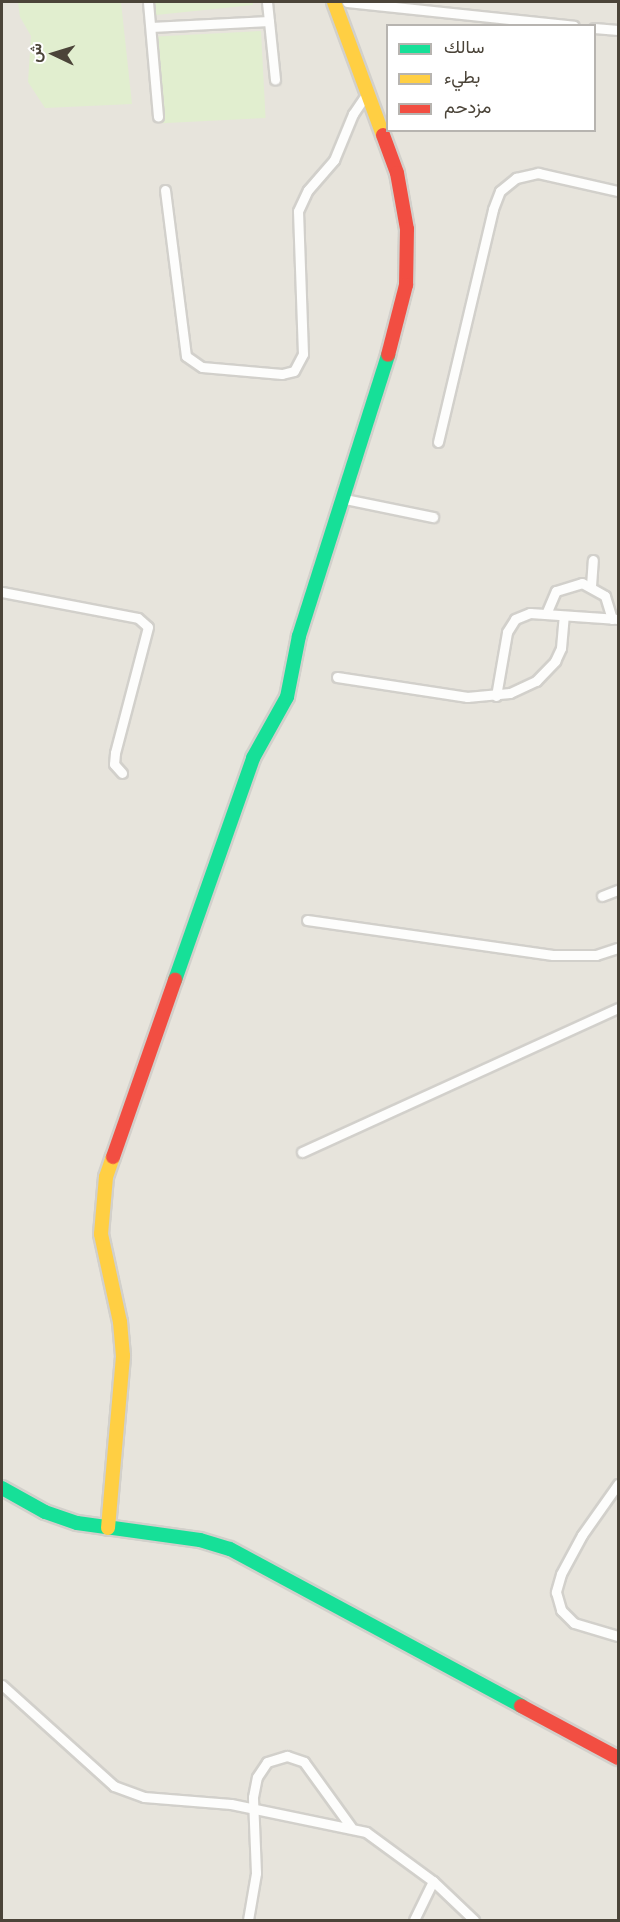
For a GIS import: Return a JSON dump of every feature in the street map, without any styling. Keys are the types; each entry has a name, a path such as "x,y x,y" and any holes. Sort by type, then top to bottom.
{"street":[{"path":"108,1528 123,1356 120,1322 101,1234 106,1177 253,758 287,697 299,636 401,313 408,257 404,201 397,173 334,2"},
{"path":"2,1488 61,1518 108,1528 200,1540 230,1549 618,1758"}],"lane":[{"path":"148,2 158,117"},
{"path":"267,2 275,80"},
{"path":"347,2 555,24"},
{"path":"151,27 269,21"},
{"path":"596,28 618,30"},
{"path":"165,190 186,356 202,367 282,374 294,371 303,354 298,211 308,190 334,160 352,114 368,93"},
{"path":"438,442 493,209 500,191 516,178 538,173 618,191"},
{"path":"342,499 433,517"},
{"path":"591,586 593,560"},
{"path":"496,696 510,625 522,615 546,614 615,619 605,596 591,586 563,586 550,598 546,614"},
{"path":"2,592 138,618 147,627 115,753 114,764 122,773"},
{"path":"337,677 467,697 496,696 523,687 546,672 561,648 564,615"},
{"path":"602,896 618,890"},
{"path":"307,920 489,943 553,955 596,955 618,948"},
{"path":"302,1152 618,1008"},
{"path":"618,1484 582,1535 561,1574 556,1592 561,1610 574,1623 618,1636"},
{"path":"2,1685 31,1708 95,1772 123,1791 144,1797 254,1808 351,1827 379,1839 434,1881 474,1920"},
{"path":"248,1920 256,1873 254,1787 261,1769 273,1758 293,1757 318,1777 351,1827"},
{"path":"414,1920 434,1881"}],"shaded area":[{"path":"2,2 618,2 618,1920 2,1920"}],"green space":[{"path":"18,2 121,2 132,104 45,108 28,82 31,36 20,17"},
{"path":"155,2 253,2 253,5 156,15"},
{"path":"261,31 266,118 162,123 157,36"}],"traffic: fast":[{"path":"175,980 253,758 287,697 299,636 388,355"},
{"path":"2,1488 45,1512 77,1523 200,1540 230,1549 521,1706"}],"traffic: slow":[{"path":"334,2 383,135"},
{"path":"108,1528 123,1356 120,1322 101,1234 106,1177 113,1157"}],"traffic: jam":[{"path":"383,135 397,173 407,229 406,285 388,355"},
{"path":"113,1157 175,980"},
{"path":"521,1706 618,1758"}]}
